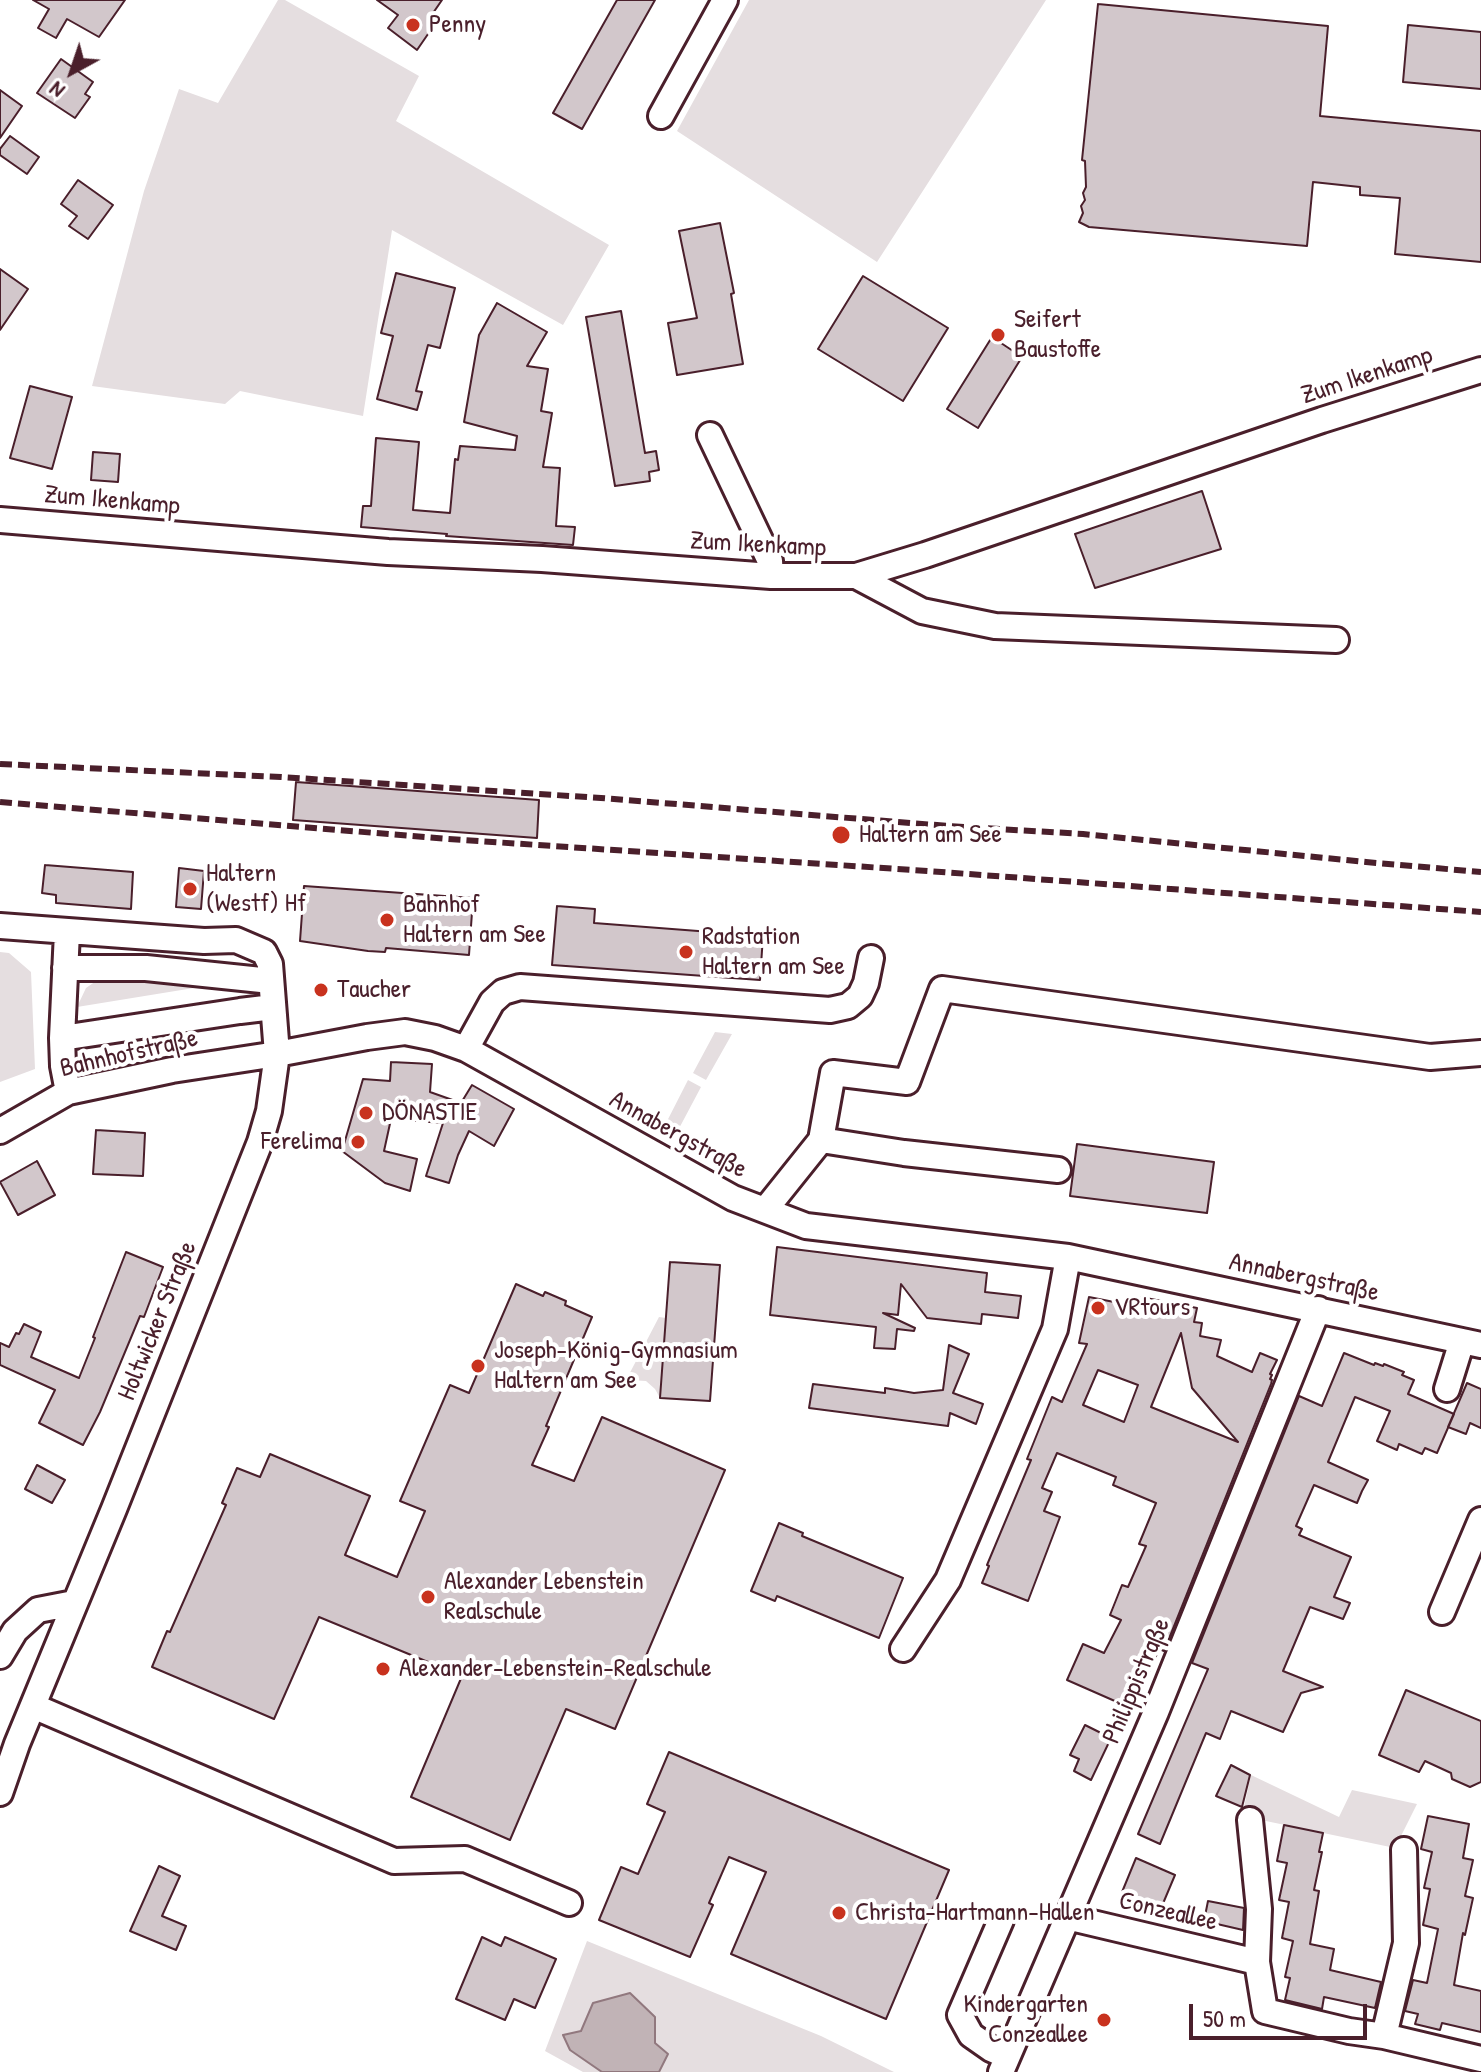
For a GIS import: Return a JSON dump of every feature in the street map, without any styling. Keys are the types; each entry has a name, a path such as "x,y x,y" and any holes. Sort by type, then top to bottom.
{"street":[{"path":"661,116 725,0"},
{"name":"Zum Ikenkamp","path":"0,520 388,552 542,559 771,576 856,576 1481,370"},
{"path":"710,435 770,561 771,576"},
{"path":"856,576 922,611 995,626 1336,640"},
{"path":"0,926 204,941 236,940 264,952 270,964 271,981 146,968 65,968"},
{"path":"67,932 62,1038 68,1092"},
{"path":"466,1049 492,1002 503,992 520,987 830,1010 848,1006 860,996 871,958"},
{"name":"Holtwicker Straße","path":"0,1793 8,1742 33,1706 260,1142 269,1111 277,1054 271,981"},
{"path":"765,1210 821,1140 833,1073 907,1082 942,989 1430,1057 1481,1053"},
{"path":"62,1038 273,1007"},
{"name":"Annabergstraße","path":"277,1054 405,1032 435,1038 466,1049 733,1198 806,1226 1068,1257 1472,1343"},
{"name":"Bahnhofstraße","path":"0,1131 68,1092 172,1070 277,1054"},
{"path":"821,1140 904,1153 1058,1170"},
{"path":"903,1649 948,1580 1055,1329 1068,1257"},
{"name":"Philippistraße","path":"1004,2064 1156,1712 1318,1309"},
{"path":"1447,1389 1472,1343"},
{"path":"1442,1612 1481,1520"},
{"path":"0,1656 15,1631 38,1610 74,1603"},
{"path":"33,1706 394,1861 465,1859 569,1903"},
{"name":"Conzeallee","path":"1250,1820 1259,1909 1257,1962 1265,2011 1481,2059"},
{"path":"1384,2036 1406,1943 1404,1850"},
{"name":"Conzeallee","path":"1067,1917 1257,1962"},
{"path":"1001,1920 960,2015 971,2035 991,2049 1004,2064"}],"shaded area":[{"path":"278,0 285,0 419,76 396,121 609,245 563,325 392,230 363,416 240,391 225,404 92,386 144,191 179,89 218,103"},
{"path":"749,0 1046,0 877,262 677,131"},
{"path":"0,952 9,953 31,972 35,1069 0,1082"},
{"path":"130,978 206,986 77,1007 86,988 99,979"},
{"path":"715,1032 732,1034 706,1080 693,1073"},
{"path":"688,1080 701,1087 675,1136 663,1129"},
{"path":"659,1317 666,1318 660,1398 646,1381 629,1380 623,1386"},
{"path":"1251,1775 1339,1817 1352,1790 1417,1804 1395,1848 1242,1816"},
{"path":"587,1941 821,2036 894,2072 583,2072 545,2051"},
{"path":"630,1993 655,2017 655,2043 668,2054 659,2072 602,2072 570,2050 563,2035 581,2031 593,2003"}],"building":[{"path":"33,0 125,0 99,37 67,19 56,38 38,28 49,9"},
{"name":"Penny","path":"377,0 442,0 431,16 437,21 417,50 388,28 398,15"},
{"path":"617,0 655,0 582,129 553,113"},
{"path":"1098,4 1328,26 1320,116 1481,131 1481,262 1395,254 1400,198 1360,195 1360,187 1313,182 1307,246 1089,227 1079,222 1085,200 1085,161 1082,160"},
{"path":"1408,25 1481,32 1481,89 1403,82"},
{"path":"61,59 93,82 85,94 90,97 75,118 37,93"},
{"path":"0,90 22,106 0,138"},
{"path":"10,136 39,157 27,174 0,155 0,149"},
{"path":"78,180 113,205 88,239 69,226 77,216 61,204"},
{"path":"720,223 734,293 731,294 743,364 677,375 668,323 697,318 679,231"},
{"path":"0,269 28,289 0,330"},
{"path":"396,273 455,288 440,348 428,345 416,391 422,392 417,410 377,399 393,336 381,333"},
{"path":"863,276 948,328 903,401 818,349"},
{"path":"497,303 547,332 527,366 548,369 541,411 552,413 543,467 560,468 556,526 575,527 573,545 361,527 363,506 371,506 376,438 419,442 413,510 450,513 455,459 458,460 460,446 515,450 517,436 464,422 479,335"},
{"path":"621,311 645,453 656,451 659,470 649,472 650,481 615,486 586,317"},
{"path":"992,337 1022,357 978,428 947,409"},
{"path":"30,386 72,397 52,469 10,458"},
{"path":"93,452 120,454 118,482 91,480"},
{"path":"1202,491 1221,549 1095,588 1075,534"},
{"path":"296,782 539,800 537,838 293,820"},
{"path":"45,865 133,872 131,909 56,903 56,895 42,893"},
{"name":"Haltern (Westf) Hf","path":"179,868 204,871 201,909 176,907"},
{"name":"Bahnhof Haltern am See","path":"304,886 473,898 469,955 386,948 385,952 368,951 300,941"},
{"name":"Radstation Haltern am See","path":"557,906 595,909 594,923 763,936 760,980 552,965"},
{"path":"391,1062 432,1064 430,1092 461,1103 472,1085 514,1109 494,1146 469,1131 449,1183 426,1176 443,1123 391,1119 384,1151 417,1159 410,1191 385,1183 342,1151 363,1079 390,1081"},
{"path":"96,1130 145,1133 143,1176 93,1174"},
{"path":"1077,1144 1214,1162 1207,1213 1070,1196"},
{"path":"37,1161 55,1195 18,1215 0,1182"},
{"path":"777,1247 987,1273 985,1292 1021,1296 1018,1318 982,1314 981,1324 927,1318 901,1284 898,1315 883,1313 915,1328 914,1331 897,1329 895,1349 874,1348 876,1327 770,1315"},
{"path":"126,1252 163,1267 144,1317 140,1316 83,1445 39,1423 55,1390 0,1365 0,1343 9,1347 24,1324 41,1332 31,1357 79,1378"},
{"path":"670,1262 720,1265 710,1401 660,1398"},
{"name":"Alexander Lebenstein Realschule","path":"516,1284 543,1296 545,1292 566,1301 565,1305 592,1317 532,1465 574,1481 602,1417 725,1470 615,1729 566,1709 510,1840 411,1797 462,1676 319,1617 274,1719 152,1667 226,1505 222,1503 237,1468 260,1477 270,1454 370,1496 345,1555 397,1577 425,1511 400,1501 450,1385 469,1393"},
{"path":"1089,1297 1139,1307 1141,1297 1197,1308 1194,1322 1202,1323 1200,1336 1221,1340 1217,1356 1252,1372 1260,1353 1277,1360 1270,1374 1271,1384 1164,1651 1159,1649 1133,1709 1067,1680 1083,1644 1104,1653 1121,1620 1110,1615 1122,1585 1128,1587 1146,1546 1139,1544 1156,1503 1113,1485 1116,1477 1057,1453 1042,1488 1052,1492 1044,1511 1060,1517 1028,1601 982,1583 1031,1460 1027,1459 1052,1397 1062,1402 1087,1344 1079,1343","holes":["1181,1333 1192,1388 1238,1442 1151,1407","1098,1370 1138,1385 1124,1422 1083,1405"]},
{"path":"949,1345 969,1354 953,1393 983,1404 976,1424 950,1413 948,1426 809,1408 813,1384 885,1393 885,1388 914,1393 943,1390"},
{"path":"1344,1353 1404,1372 1402,1375 1414,1380 1408,1394 1454,1414 1437,1453 1425,1448 1422,1454 1399,1444 1397,1450 1377,1441 1390,1411 1355,1397 1328,1462 1368,1480 1357,1503 1314,1485 1296,1526 1302,1529 1299,1535 1351,1557 1334,1597 1350,1603 1343,1619 1310,1607 1283,1671 1323,1687 1301,1693 1283,1732 1231,1711 1220,1739 1206,1733 1160,1844 1138,1834 1208,1669 1192,1663 1299,1396 1322,1406"},
{"path":"1467,1383 1481,1389 1481,1428 1470,1423 1466,1434 1448,1427"},
{"path":"37,1465 65,1480 52,1503 25,1489"},
{"path":"779,1523 803,1533 802,1536 903,1578 879,1638 777,1596 775,1601 751,1591"},
{"path":"1406,1690 1481,1721 1481,1782 1470,1787 1452,1779 1451,1773 1425,1761 1419,1772 1379,1755"},
{"path":"1085,1725 1111,1738 1091,1780 1074,1771 1079,1759 1070,1755"},
{"name":"Christa-Hartmann-Hallen","path":"669,1752 949,1870 886,2019 731,1954 766,1872 729,1857 709,1903 713,1905 690,1957 599,1920 621,1867 638,1874 665,1812 647,1804"},
{"path":"1231,1765 1250,1775 1242,1807 1216,1796"},
{"path":"1428,1816 1469,1824 1463,1858 1473,1860 1465,1896 1473,1898 1454,1985 1481,1991 1481,2032 1442,2023 1440,2030 1415,2024 1418,2014 1405,2011 1413,1980 1427,1983 1438,1929 1423,1925 1430,1889 1424,1888 1432,1852 1421,1849"},
{"path":"1284,1825 1323,1833 1314,1890 1319,1891 1310,1944 1334,1949 1330,1970 1381,1982 1375,2008 1324,1997 1322,2009 1285,2000 1290,1978 1285,1977 1293,1941 1282,1938 1289,1902 1279,1900 1287,1863 1277,1861"},
{"path":"1136,1858 1175,1875 1159,1913 1120,1897"},
{"path":"159,1866 180,1876 162,1916 186,1926 176,1950 130,1931"},
{"path":"1208,1901 1244,1908 1243,1930 1204,1921"},
{"path":"482,1937 501,1946 505,1937 556,1959 535,2008 514,1999 505,2020 456,1999"}],"railway":[{"path":"0,764 281,777 601,798 1083,834 1481,872"},
{"path":"0,802 448,839 1481,912"}],"place":[{"name":"Penny","path":"413,25"},
{"name":"Seifert Baustoffe","path":"998,335"},
{"name":"Haltern am See","path":"841,835"},
{"name":"Haltern (Westf) Hf","path":"190,889"},
{"name":"Bahnhof Haltern am See","path":"387,920"},
{"name":"Radstation Haltern am See","path":"686,952"},
{"name":"Taucher","path":"321,990"},
{"name":"DÖNASTIE","path":"366,1113"},
{"name":"Ferelima","path":"358,1142"},
{"name":"VRtours","path":"1098,1308"},
{"name":"Joseph-König-Gymnasium Haltern am See","path":"478,1366"},
{"name":"Alexander Lebenstein Realschule","path":"428,1597"},
{"name":"Alexander-Lebenstein-Realschule","path":"383,1669"},
{"name":"Christa-Hartmann-Hallen","path":"839,1913"},
{"name":"Kindergarten Conzeallee","path":"1104,2020"}]}
